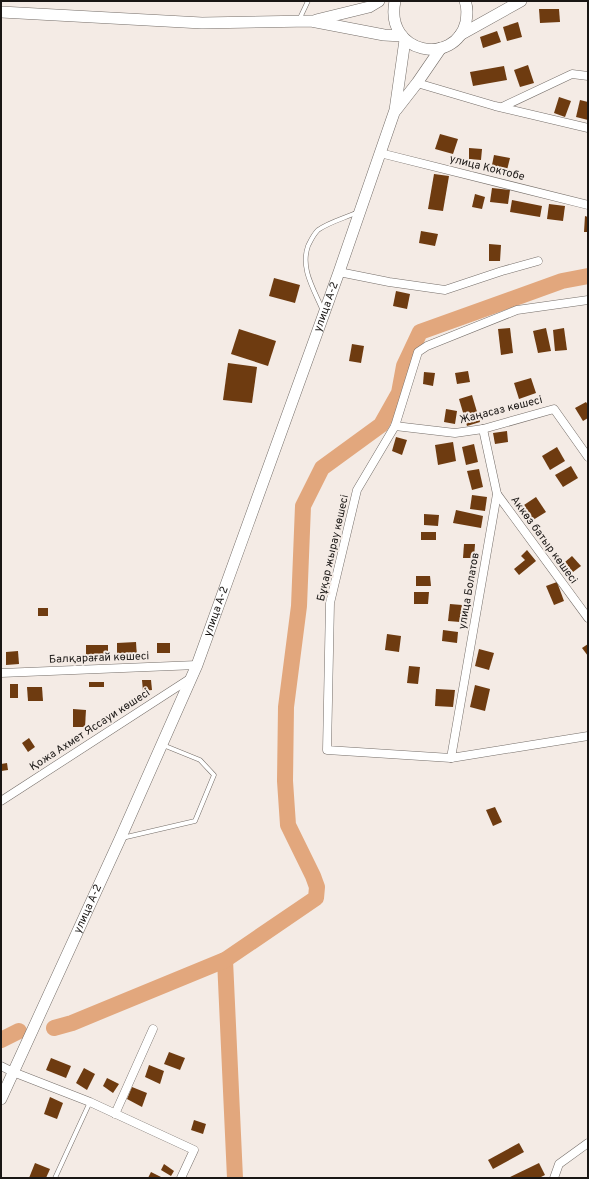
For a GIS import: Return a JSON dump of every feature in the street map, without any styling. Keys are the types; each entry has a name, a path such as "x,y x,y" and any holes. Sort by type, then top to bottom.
{"main road":[{"path":"312,21 369,7 379,1"},
{"path":"395,1 394,19 397,28 404,38 413,46 432,50 442,48 521,1"},
{"path":"460,36 465,26 467,16 467,6 465,1"},
{"path":"1,12 202,23 312,21 404,38"},
{"name":"улица А-2","path":"1,1099 163,745 197,665 339,272 395,110 404,38"},
{"name":"улица А-2","path":"395,110 417,83 442,48"}],"street":[{"path":"502,107 572,74 588,76"},
{"path":"417,83 502,107 588,128"},
{"name":"улица Коктобе","path":"380,153 588,205"},
{"path":"339,272 389,282 445,290 538,261"},
{"name":"Бұқар жырау көшесі","path":"451,758 327,750 330,604 357,490 396,426 418,352 426,346 517,310 588,300"},
{"name":"Жаңасаз көшесі","path":"396,426 455,433 483,429 554,408 588,457"},
{"name":"улица Болатов","path":"451,758 497,494 483,429"},
{"name":"Аккөз батыр көшесі","path":"497,494 588,618"},
{"name":"Балқарағай көшесі","path":"1,673 197,665"},
{"name":"Қожа Ахмет Яссауи көшесі","path":"3,798 191,678"},
{"path":"451,758 588,736"},
{"path":"115,1114 153,1028"},
{"path":"1,1066 90,1102 194,1150 181,1178"},
{"path":"554,1178 558,1164 588,1143"}],"lane":[{"path":"299,21 308,1"},
{"path":"324,313 305,266 305,254 312,237 318,230 324,226 359,212"},
{"path":"120,839 195,821 214,775 200,760 163,745"},
{"path":"55,1178 90,1102"}],"building":[{"path":"539,9 559,9 560,22 540,23"},
{"path":"518,22 522,37 507,41 503,27"},
{"path":"497,31 501,42 483,48 480,37"},
{"path":"528,65 534,83 520,87 514,70"},
{"path":"504,66 507,80 473,86 470,72"},
{"path":"559,97 571,101 565,117 554,113"},
{"path":"580,100 588,102 588,120 576,117"},
{"path":"440,134 458,139 453,154 435,149"},
{"path":"469,148 482,149 481,160 469,159"},
{"path":"494,155 510,158 506,174 491,170"},
{"path":"434,174 449,176 443,211 428,209"},
{"path":"492,188 510,190 508,204 490,202"},
{"path":"475,194 485,197 482,209 472,207"},
{"path":"512,200 542,206 540,217 510,212"},
{"path":"549,204 565,206 563,221 547,219"},
{"path":"585,216 588,217 588,232 584,232"},
{"path":"421,231 438,234 435,246 419,243"},
{"path":"489,244 501,245 500,261 489,261"},
{"path":"274,278 300,285 295,303 269,296"},
{"path":"396,291 410,294 407,309 393,306"},
{"path":"510,328 513,353 501,355 498,329"},
{"path":"546,328 551,351 538,353 533,331"},
{"path":"564,328 567,350 555,351 553,330"},
{"path":"239,329 276,341 268,366 231,354"},
{"path":"352,344 364,346 361,363 349,361"},
{"path":"228,363 257,367 252,403 223,400"},
{"path":"468,371 470,382 457,384 455,373"},
{"path":"424,372 435,373 433,386 423,384"},
{"path":"531,378 536,393 519,399 514,383"},
{"path":"472,395 480,422 467,426 459,399"},
{"path":"586,402 588,405 588,418 583,421 575,408"},
{"path":"446,409 457,411 455,424 444,422"},
{"path":"507,431 508,442 495,444 493,433"},
{"path":"396,437 407,440 402,455 392,451"},
{"path":"453,442 456,461 438,465 435,445"},
{"path":"474,444 478,462 466,465 462,447"},
{"path":"557,447 565,461 550,470 542,456"},
{"path":"571,466 578,478 563,487 555,475"},
{"path":"479,469 483,487 472,490 467,471"},
{"path":"472,495 487,497 485,511 470,509"},
{"path":"536,497 546,512 533,520 524,505"},
{"path":"456,510 483,516 481,528 453,523"},
{"path":"424,514 439,515 438,526 424,525"},
{"path":"421,532 436,532 436,540 421,540"},
{"path":"464,544 475,544 474,558 463,558"},
{"path":"527,550 536,561 519,575 514,569 525,560 521,556"},
{"path":"572,556 581,566 573,572 565,562"},
{"path":"416,576 430,576 431,586 416,586"},
{"path":"557,582 564,601 554,605 546,586"},
{"path":"414,592 429,592 428,604 414,604"},
{"path":"450,604 462,605 460,622 448,621"},
{"path":"38,608 48,608 48,616 38,616"},
{"path":"443,630 458,632 457,643 442,641"},
{"path":"387,634 401,636 399,652 385,650"},
{"path":"136,642 137,657 117,657 117,643"},
{"path":"157,643 170,643 170,653 157,653"},
{"path":"588,644 588,656 582,648"},
{"path":"86,645 108,645 108,658 86,658"},
{"path":"479,649 494,653 489,670 475,666"},
{"path":"18,651 19,664 6,665 6,652"},
{"path":"409,666 420,667 418,684 407,683"},
{"path":"142,680 151,680 152,690 143,691"},
{"path":"89,682 104,682 104,687 89,687"},
{"path":"10,684 18,684 18,698 10,698"},
{"path":"475,685 490,689 485,711 470,707"},
{"path":"27,687 42,687 43,701 28,701"},
{"path":"436,689 455,690 453,707 435,706"},
{"path":"73,709 86,710 85,727 73,727"},
{"path":"29,738 35,747 28,752 22,743"},
{"path":"7,763 8,770 1,771 1,764"},
{"path":"495,807 502,822 493,826 486,810"},
{"path":"169,1052 185,1058 180,1070 164,1064"},
{"path":"51,1058 71,1066 66,1078 46,1070"},
{"path":"149,1065 164,1071 160,1084 145,1077"},
{"path":"84,1068 95,1074 87,1090 76,1083"},
{"path":"107,1078 119,1084 113,1093 103,1086"},
{"path":"132,1087 147,1093 142,1107 127,1099"},
{"path":"50,1097 63,1103 57,1119 44,1114"},
{"path":"194,1120 206,1124 203,1134 191,1130"},
{"path":"519,1143 524,1152 493,1169 488,1160"},
{"path":"35,1163 50,1169 46,1178 29,1178"},
{"path":"539,1163 545,1175 539,1178 508,1178"},
{"path":"164,1164 174,1171 171,1176 161,1170"},
{"path":"151,1172 163,1178 148,1178"}],"waterway":[{"path":"54,1028 72,1023 225,960 316,898 317,887 313,876 288,825 285,781 286,707 299,606 303,506 322,468 381,425 399,393 404,366 420,332 562,281 588,276"},
{"path":"225,960 235,1178"},
{"path":"1,1040 19,1031"}]}
